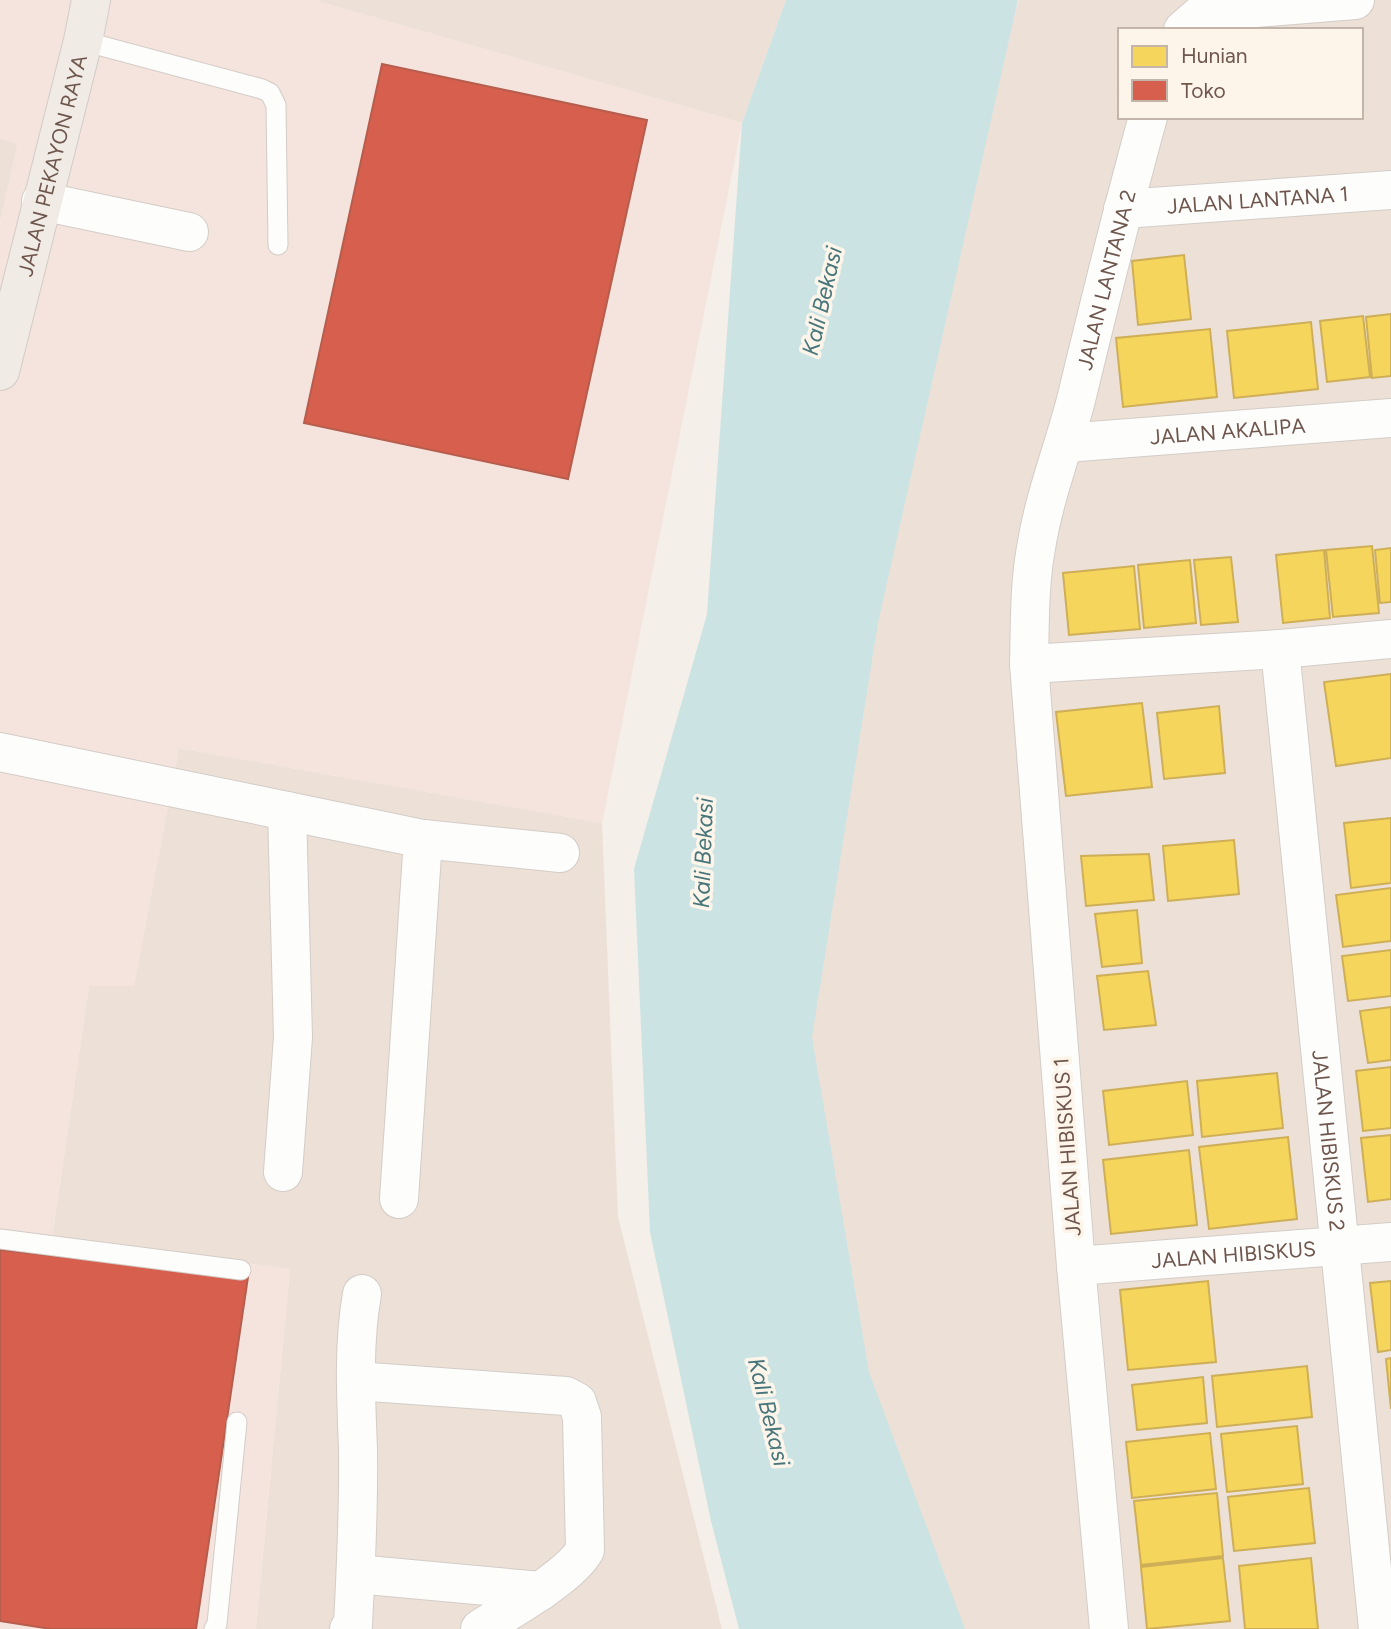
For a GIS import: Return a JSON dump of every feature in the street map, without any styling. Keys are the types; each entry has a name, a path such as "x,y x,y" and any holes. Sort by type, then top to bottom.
{"main road":[{"name":"JALAN PEKAYON RAYA","path":"2,357 83,41 90,0"}],"street":[{"path":"1185,28 1199,16 1220,10 1355,0"},
{"name":"JALAN LANTANA 2","path":"1030,664 1030,593 1035,549 1046,500 1065,443 1147,119"},
{"name":"JALAN LANTANA 1","path":"1123,209 1391,190"},
{"path":"41,201 189,232"},
{"name":"JALAN AKALIPA","path":"1065,443 1391,418"},
{"path":"1030,664 1280,649 1391,639"},
{"name":"JALAN HIBISKUS 2","path":"1280,649 1378,1629"},
{"name":"JALAN HIBISKUS 1","path":"1030,664 1076,1266 1109,1629"},
{"path":"0,752 423,839 560,853"},
{"path":"283,1172 293,1037 287,811"},
{"path":"399,1199 423,839"},
{"name":"JALAN HIBISKUS","path":"1076,1266 1391,1242"},
{"path":"352,1628 356,1574 357,1323 362,1294"},
{"path":"356,1381 566,1396 577,1402 582,1417 585,1549 576,1562 541,1591 480,1629"},
{"path":"356,1574 541,1591"}],"lane":[{"path":"83,41 270,93 276,105 278,245"},
{"path":"0,1239 241,1270"},
{"path":"214,1629 217,1624 237,1422"}],"shaded area":[{"path":"0,0 314,0 742,123 602,823 179,748 134,986 89,986 52,1238 290,1269 256,1629 0,1629 0,223 17,144 0,139"},
{"path":"314,0 786,0 742,123"},
{"path":"1019,0 1391,0 1391,1629 861,1629 775,1193 872,581 980,134"},
{"path":"0,139 18,144 0,223"},
{"path":"179,748 602,823 618,1217 722,1629 256,1629 290,1269 52,1238 89,986 134,985"}],"water":[{"name":"Kali Bekasi","path":"786,0 1018,0 878,623 812,1037 869,1372 965,1629 739,1629 711,1521 650,1232 634,869 707,614 742,123"}],"building: Hunian":[{"path":"1184,255 1191,319 1138,325 1132,261"},
{"path":"1391,314 1391,376 1372,378 1366,317"},
{"path":"1363,316 1370,377 1327,382 1320,321"},
{"path":"1311,322 1318,389 1234,398 1227,331"},
{"path":"1210,329 1217,397 1123,407 1116,338"},
{"path":"1372,546 1379,613 1333,617 1326,550"},
{"path":"1391,548 1391,602 1380,603 1375,550"},
{"path":"1324,550 1330,618 1283,623 1276,555"},
{"path":"1231,557 1238,622 1201,625 1194,560"},
{"path":"1190,560 1196,623 1144,628 1138,565"},
{"path":"1134,566 1140,629 1069,635 1063,573"},
{"path":"1391,674 1391,758 1336,766 1324,682"},
{"path":"1142,703 1152,787 1066,796 1056,712"},
{"path":"1219,706 1225,773 1164,779 1157,713"},
{"path":"1391,818 1391,883 1351,888 1344,823"},
{"path":"1234,840 1239,894 1168,901 1163,846"},
{"path":"1149,854 1154,900 1086,906 1081,856"},
{"path":"1391,888 1391,941 1343,947 1336,895"},
{"path":"1137,910 1142,963 1102,967 1095,914"},
{"path":"1391,950 1391,996 1348,1001 1342,956"},
{"path":"1148,971 1156,1025 1104,1030 1097,976"},
{"path":"1391,1007 1391,1060 1368,1063 1360,1011"},
{"path":"1391,1067 1391,1128 1363,1131 1356,1071"},
{"path":"1277,1073 1283,1128 1202,1137 1197,1081"},
{"path":"1187,1081 1193,1135 1109,1145 1103,1091"},
{"path":"1391,1135 1391,1199 1368,1202 1361,1138"},
{"path":"1288,1137 1297,1219 1209,1229 1199,1147"},
{"path":"1189,1150 1197,1225 1111,1234 1103,1160"},
{"path":"1208,1281 1216,1362 1128,1370 1120,1290"},
{"path":"1391,1281 1391,1350 1378,1352 1370,1283"},
{"path":"1391,1358 1391,1409 1386,1359"},
{"path":"1307,1366 1312,1417 1217,1427 1212,1376"},
{"path":"1203,1377 1207,1423 1137,1430 1132,1385"},
{"path":"1297,1426 1303,1484 1227,1492 1221,1434"},
{"path":"1210,1433 1216,1489 1132,1498 1126,1442"},
{"path":"1309,1488 1315,1543 1234,1551 1228,1497"},
{"path":"1217,1493 1223,1556 1141,1565 1134,1501"},
{"path":"1223,1558 1230,1621 1147,1629 1141,1567"},
{"path":"1311,1558 1318,1629 1245,1629 1239,1566"}],"building: Toko":[{"path":"382,64 647,120 568,479 304,423"},
{"path":"0,1250 248,1277 196,1629 51,1629 0,1621"}]}
